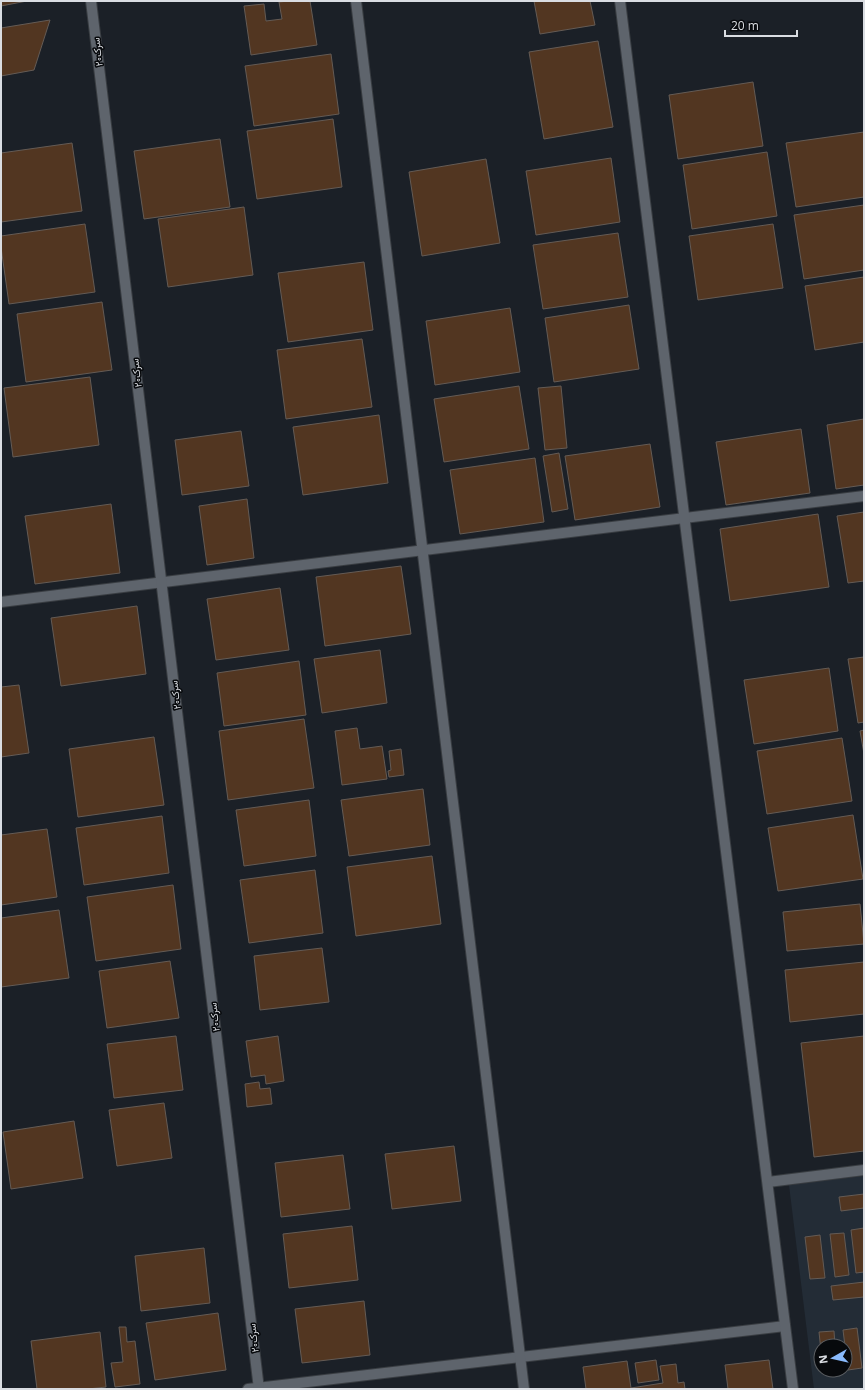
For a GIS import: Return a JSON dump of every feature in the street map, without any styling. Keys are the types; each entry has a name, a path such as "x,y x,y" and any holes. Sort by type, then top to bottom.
{"street":[{"name":"سرک۲۰","path":"91,1 259,1388"},
{"path":"356,1 524,1389"},
{"path":"620,1 793,1389"},
{"path":"1,602 864,496"},
{"path":"768,1182 864,1170"},
{"path":"248,1389 785,1326"}],"shaded area":[{"path":"864,1176 864,1389 814,1389 789,1185"}],"building":[{"path":"1,1 27,1 1,6"},
{"path":"310,1 317,45 251,55 244,6 264,4 266,21 282,19 279,2"},
{"path":"534,1 590,1 595,25 540,34"},
{"path":"50,20 34,70 1,76 1,28"},
{"path":"598,41 613,127 544,139 529,52"},
{"path":"331,54 339,114 254,126 245,66"},
{"path":"753,82 763,146 678,159 669,95"},
{"path":"333,119 342,187 257,199 247,131"},
{"path":"864,132 864,197 796,207 786,143"},
{"path":"220,139 230,207 144,219 134,151"},
{"path":"72,143 82,211 1,222 1,153"},
{"path":"767,152 777,216 692,229 683,165"},
{"path":"611,158 620,222 536,235 526,171"},
{"path":"486,159 500,243 422,256 409,172"},
{"path":"864,205 864,270 804,279 794,215"},
{"path":"244,207 253,275 168,287 158,219"},
{"path":"85,224 95,292 9,304 1,247 1,236"},
{"path":"773,224 783,288 698,300 689,236"},
{"path":"618,233 628,297 543,309 533,245"},
{"path":"364,262 373,330 288,342 278,273"},
{"path":"864,277 864,342 815,350 805,286"},
{"path":"102,302 112,370 26,382 17,314"},
{"path":"629,305 639,369 554,382 545,318"},
{"path":"510,308 520,372 435,385 426,321"},
{"path":"362,339 372,407 286,419 277,350"},
{"path":"90,377 99,445 13,457 4,388"},
{"path":"519,386 529,449 444,462 434,399"},
{"path":"561,386 567,448 545,450 538,388"},
{"path":"379,415 388,483 303,495 293,427"},
{"path":"864,419 864,485 836,489 827,425"},
{"path":"801,429 810,493 726,505 716,442"},
{"path":"241,431 249,486 182,495 175,440"},
{"path":"650,444 660,507 575,520 565,456"},
{"path":"559,453 568,509 552,512 543,456"},
{"path":"535,458 544,522 460,534 450,470"},
{"path":"247,499 254,558 207,565 199,506"},
{"path":"111,504 120,573 35,584 25,516"},
{"path":"864,512 864,581 848,583 837,516"},
{"path":"818,514 829,587 730,601 720,529"},
{"path":"401,566 411,634 325,646 316,577"},
{"path":"280,588 289,650 216,660 207,599"},
{"path":"137,606 146,674 61,686 51,618"},
{"path":"380,650 387,703 322,713 314,659"},
{"path":"864,657 864,722 858,723 848,659"},
{"path":"299,661 306,715 224,726 217,673"},
{"path":"829,668 838,731 754,744 744,680"},
{"path":"19,685 29,753 1,757 1,687"},
{"path":"304,719 314,788 228,800 219,731"},
{"path":"357,728 360,749 382,746 387,779 342,785 335,731"},
{"path":"864,730 864,754 860,731"},
{"path":"154,737 164,805 78,817 69,749"},
{"path":"842,738 852,801 767,814 757,751"},
{"path":"401,749 404,775 389,777 388,771 391,770 389,751"},
{"path":"423,789 430,845 349,856 341,800"},
{"path":"309,800 316,856 244,866 236,810"},
{"path":"853,815 863,879 778,891 768,828"},
{"path":"162,816 169,873 84,885 76,828"},
{"path":"47,829 57,897 1,905 1,835"},
{"path":"432,856 441,924 356,936 347,867"},
{"path":"315,870 323,933 249,943 240,880"},
{"path":"173,885 181,949 96,961 87,897"},
{"path":"860,904 864,944 787,951 783,912"},
{"path":"59,910 69,978 1,987 1,918"},
{"path":"322,948 329,1002 260,1010 254,956"},
{"path":"170,961 179,1018 107,1028 99,971"},
{"path":"864,962 864,1014 790,1022 785,970"},
{"path":"176,1036 183,1090 114,1098 107,1044"},
{"path":"278,1036 284,1081 266,1084 265,1075 251,1077 246,1041"},
{"path":"864,1036 864,1151 814,1157 801,1043"},
{"path":"259,1082 260,1089 270,1088 272,1104 247,1107 245,1084"},
{"path":"164,1103 172,1158 117,1166 109,1110"},
{"path":"74,1121 83,1178 11,1189 3,1132"},
{"path":"454,1146 461,1201 392,1209 385,1154"},
{"path":"343,1155 350,1209 281,1217 275,1163"},
{"path":"864,1194 864,1208 841,1211 839,1197"},
{"path":"352,1226 358,1280 289,1288 283,1234"},
{"path":"864,1228 864,1272 856,1273 851,1230"},
{"path":"844,1233 849,1275 835,1277 830,1234"},
{"path":"820,1235 825,1278 810,1279 805,1237"},
{"path":"204,1248 210,1303 141,1311 135,1256"},
{"path":"864,1282 864,1297 833,1300 831,1286"},
{"path":"364,1301 370,1355 302,1363 295,1309"},
{"path":"218,1313 226,1370 155,1380 146,1323"},
{"path":"119,1327 126,1327 127,1342 135,1341 140,1384 115,1387 111,1363 123,1362"},
{"path":"857,1328 862,1368 853,1369 853,1338 844,1338 843,1330"},
{"path":"834,1331 834,1338 820,1338 819,1332"},
{"path":"100,1332 106,1387 88,1389 37,1389 31,1341"},
{"path":"656,1360 659,1380 638,1383 635,1363"},
{"path":"769,1360 773,1389 728,1389 725,1365"},
{"path":"627,1361 631,1388 663,1383 660,1366 676,1364 678,1383 684,1382 685,1389 586,1389 583,1367"}]}
